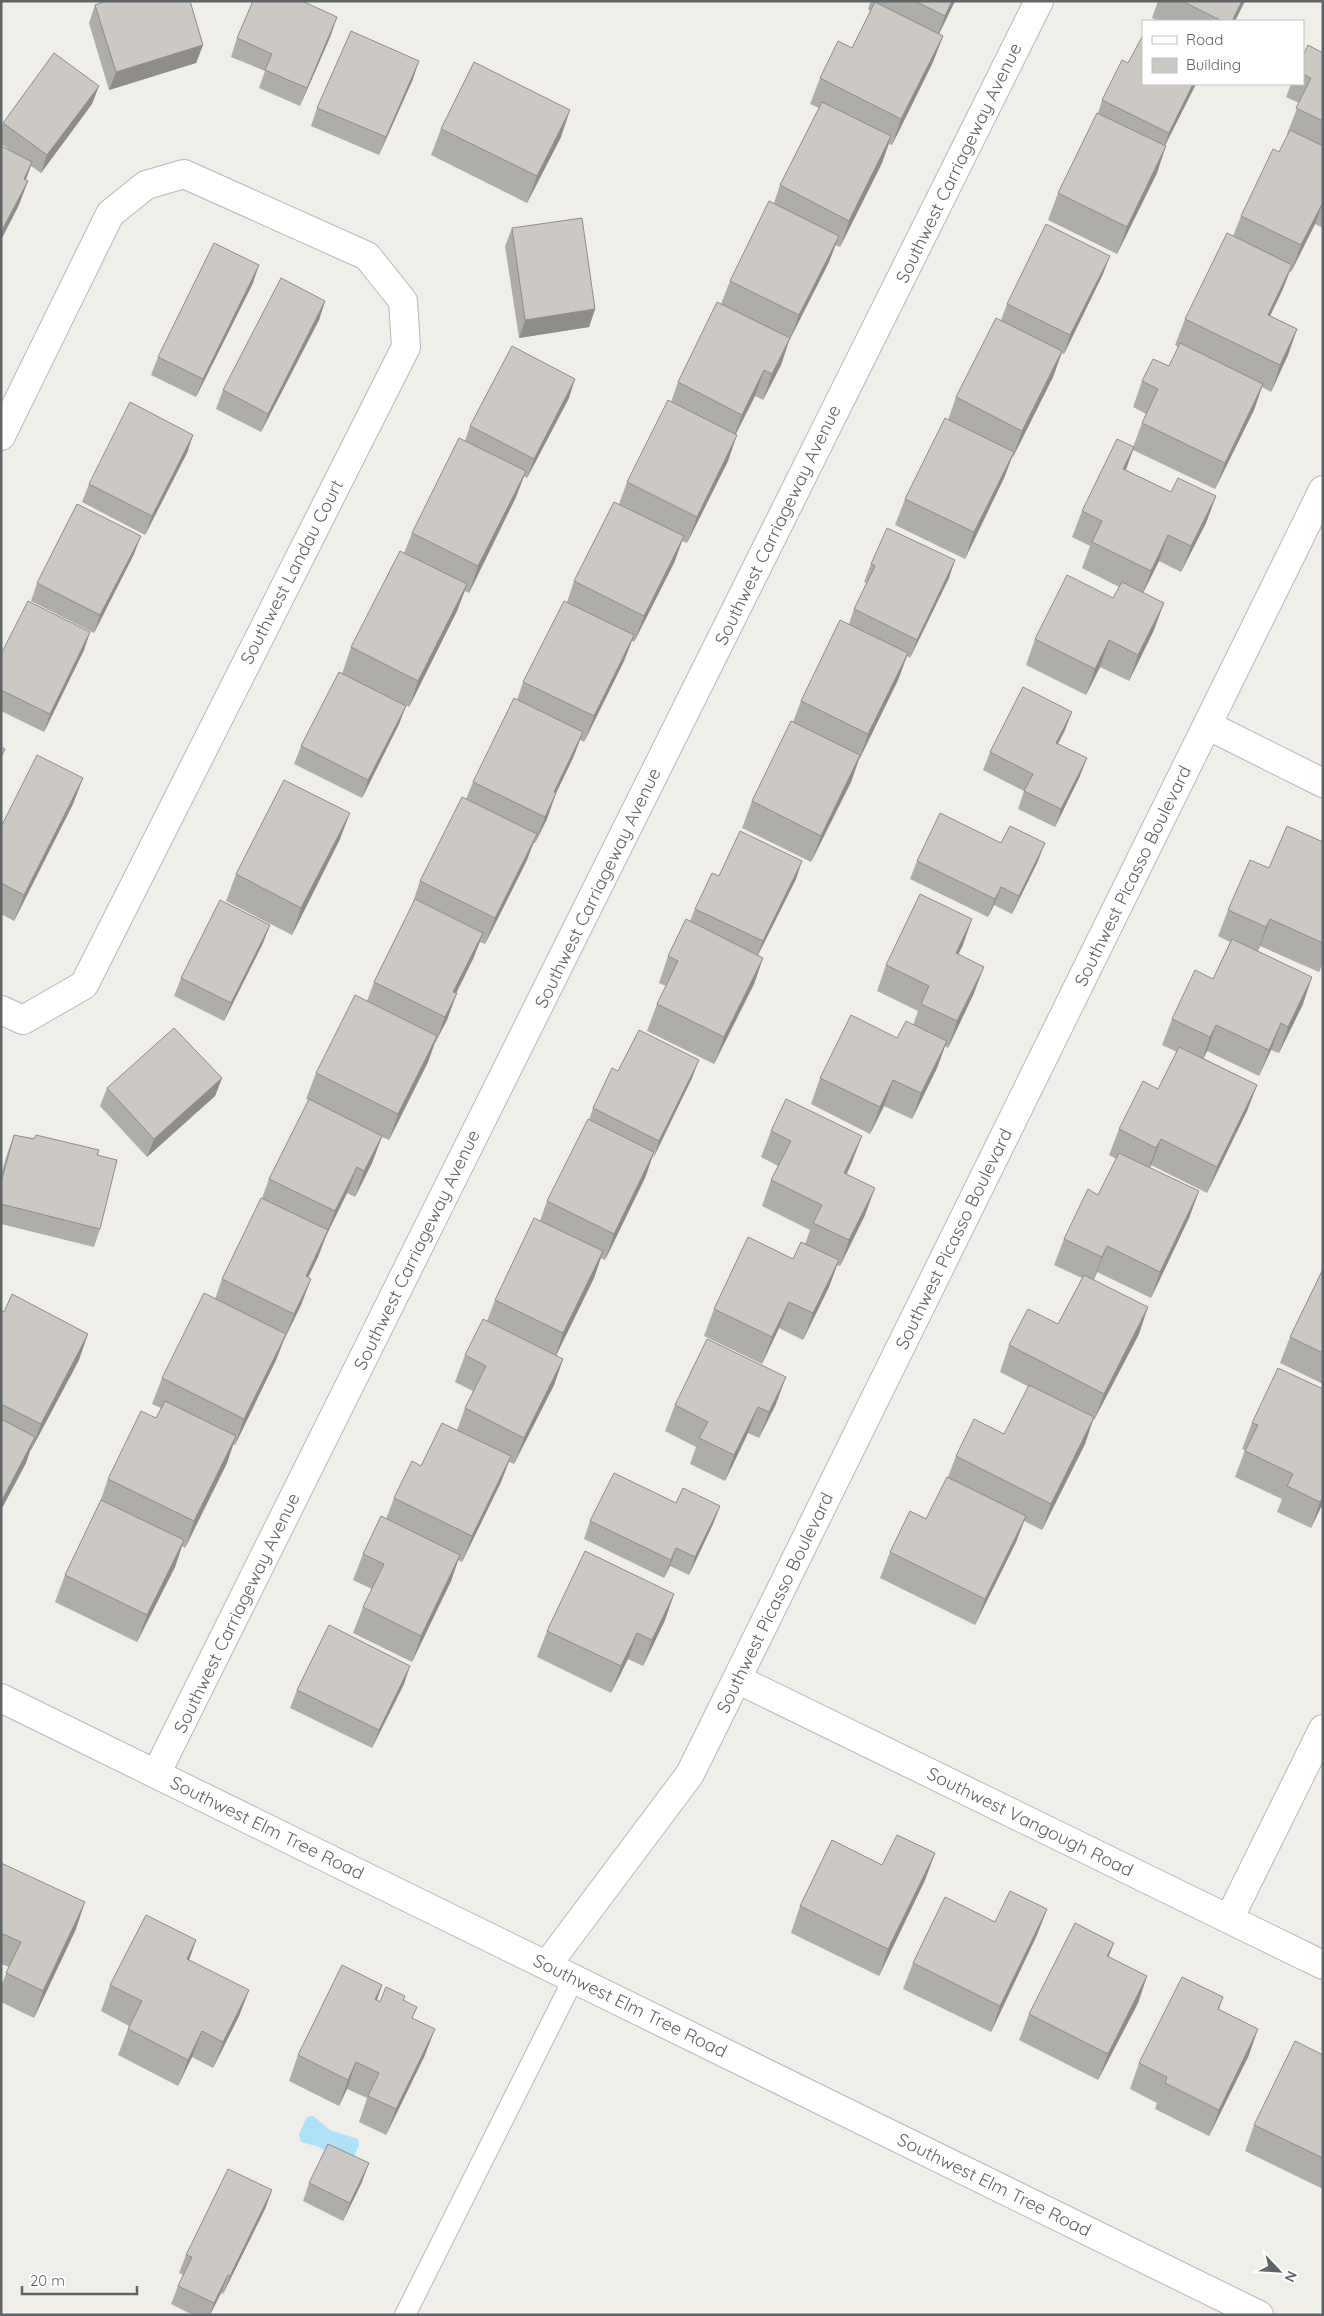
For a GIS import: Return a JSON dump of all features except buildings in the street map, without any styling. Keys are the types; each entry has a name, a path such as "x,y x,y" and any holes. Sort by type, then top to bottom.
{"street":[{"name":"Southwest Carriageway Avenue","path":"156,1774 1039,1"},
{"name":"Southwest Landau Court","path":"1,436 110,214 146,185 184,174 367,256 403,301 406,347 84,985 23,1020 1,1010"},
{"name":"Southwest Picasso Boulevard","path":"547,1965 690,1774 1323,490"},
{"path":"1207,725 1323,783"},
{"name":"Southwest Vangough Road","path":"737,1679 1323,1965"},
{"name":"Southwest Elm Tree Road","path":"1,1698 574,1978 1230,2308 1259,2315"},
{"path":"1229,1919 1323,1728"}],"lane":[{"path":"405,2315 574,1978"}],"water":[{"path":"313,2116 330,2130 358,2139 359,2145 352,2161 301,2142 299,2134 307,2117"}]}
